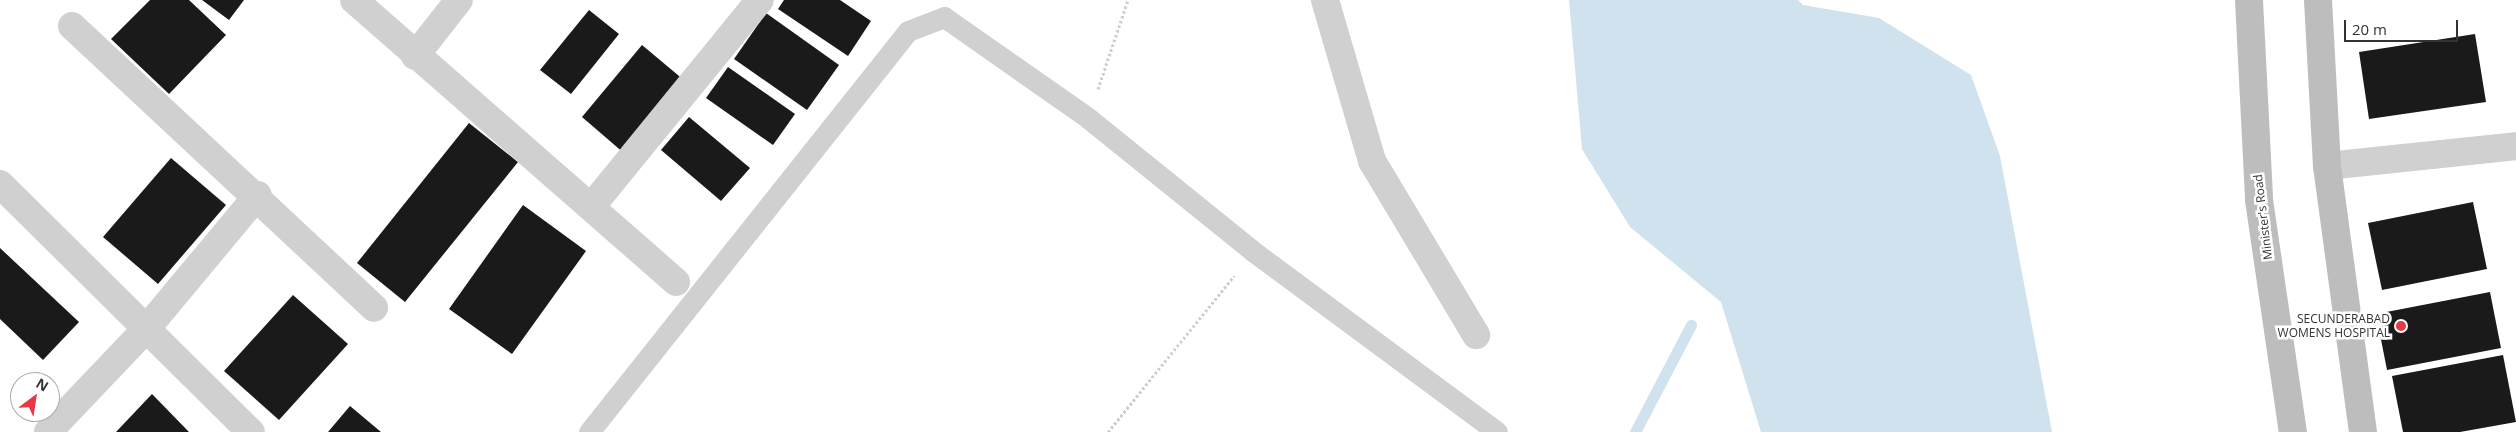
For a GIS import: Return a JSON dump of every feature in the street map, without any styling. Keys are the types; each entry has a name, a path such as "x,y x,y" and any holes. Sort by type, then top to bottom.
{"main road":[{"name":"Minister's Road","path":"2249,0 2259,200 2293,432"},
{"path":"2318,0 2327,166 2363,432"}],"street":[{"path":"354,0 414,56 591,207 684,290"},
{"path":"414,56 460,0"},
{"path":"591,207 760,0"},
{"path":"1325,0 1372,161 1476,335"},
{"path":"72,26 258,195 374,308"},
{"path":"2327,166 2516,146"},
{"path":"0,184 251,432"},
{"path":"48,432 147,328 258,195"}],"lane":[{"path":"589,432 684,290 908,31 944,17 1088,118 1254,252 1497,432"}],"path":[{"path":"1088,118 1128,0"},
{"path":"1108,432 1254,252"}],"water":[{"path":"1569,0 1798,0 1803,5 1879,18 1971,75 2000,156 2052,432 1761,432 1721,302 1630,227 1582,149"}],"building":[{"path":"150,0 189,0 226,35 169,94 111,39"},
{"path":"202,0 244,0 229,20"},
{"path":"784,0 840,0 871,21 848,56 778,9"},
{"path":"589,10 619,34 571,94 540,70"},
{"path":"766,13 839,65 807,110 734,59"},
{"path":"2475,34 2486,102 2369,119 2359,52"},
{"path":"642,45 685,81 625,154 582,117"},
{"path":"728,67 795,114 773,145 706,98"},
{"path":"689,117 750,168 721,201 661,150"},
{"path":"469,123 518,162 405,302 357,263"},
{"path":"171,158 226,205 158,284 103,237"},
{"path":"2473,202 2487,269 2382,290 2368,223"},
{"path":"523,205 586,251 512,354 449,309"},
{"path":"0,248 79,322 43,360 0,319"},
{"path":"2490,292 2501,348 2387,370 2376,314"},
{"path":"293,295 348,344 279,420 224,371"},
{"path":"2503,355 2516,422 2460,432 2403,432 2392,376"},
{"path":"152,394 189,432 116,432"},
{"path":"350,406 381,432 328,432"}],"waterway":[{"path":"1635,432 1691,325"}],"place":[{"name":"SECUNDERABAD WOMENS HOSPITAL","path":"2401,326"}]}
